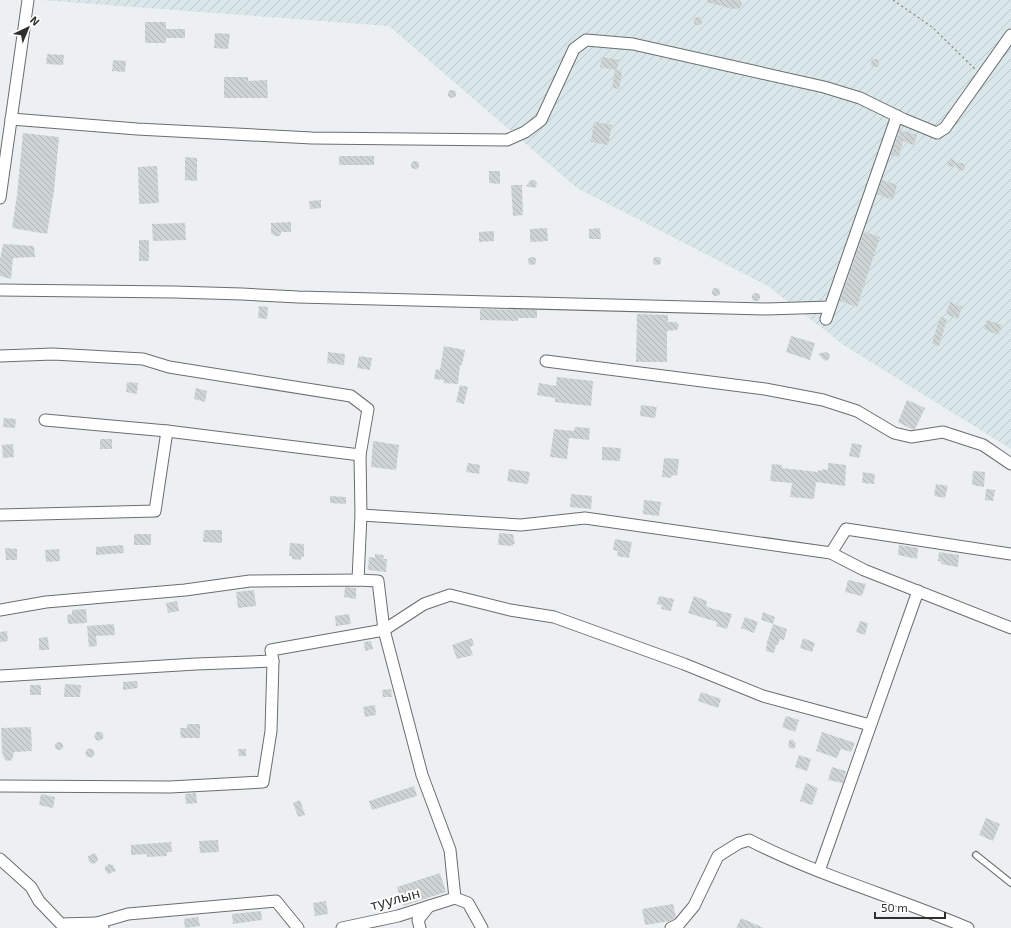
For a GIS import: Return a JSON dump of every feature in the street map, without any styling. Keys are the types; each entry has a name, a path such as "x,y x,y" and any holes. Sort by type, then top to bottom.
{"street":[{"path":"0,198 28,0"},
{"path":"11,119 137,129 312,138 507,140 525,132 541,120 574,49 586,40 633,44 824,87 860,98 936,133 945,128 1011,35"},
{"path":"826,319 897,116"},
{"path":"0,290 242,294 298,297 767,309 830,307"},
{"path":"0,356 53,354 143,359 169,367 351,396 368,409 360,455 361,515 358,580"},
{"path":"546,361 765,389 823,400 857,411 894,433 911,438 943,432 982,445 1011,464"},
{"path":"45,420 167,431 360,455"},
{"path":"0,515 155,511 167,431"},
{"path":"361,515 521,525 585,518 830,554 864,570 1011,628"},
{"path":"830,554 846,529 1011,554"},
{"path":"0,610 46,602 185,590 250,581 378,581 384,630 422,775 450,850 455,898 468,903 482,928"},
{"path":"819,871 918,591"},
{"path":"0,786 170,787 263,782 271,731 273,661 271,650 384,630 424,604 450,595 510,610 554,617 684,664 763,696 870,726"},
{"path":"0,676 196,664 273,661"},
{"path":"671,928 679,924 694,906 718,856 739,843 749,840 772,852 964,927"},
{"path":"0,859 31,887 39,901 61,924 100,925 128,914 276,901 298,928"},
{"name":"туулын","path":"342,928 398,916 455,898"},
{"path":"420,928 418,920 429,906"}],"lane":[{"path":"976,855 1011,883"}],"path":[{"path":"893,0 932,27 977,70 981,76"}],"shaded area":[{"path":"40,0 1011,0 1011,449 845,346 768,286 577,188 389,26"}],"building":[{"path":"707,0 737,0 741,2 742,5 738,9 729,8 707,2"},
{"path":"696,17 700,17 702,21 700,25 696,25 694,23 694,19"},
{"path":"145,22 166,22 166,29 185,29 185,38 166,38 166,43 145,43"},
{"path":"215,33 230,34 228,49 214,48"},
{"path":"47,54 64,55 63,65 46,64"},
{"path":"602,57 619,60 617,70 600,67"},
{"path":"873,59 877,59 879,63 877,67 873,67 871,65 871,61"},
{"path":"113,60 126,61 125,72 112,71"},
{"path":"615,70 622,72 619,89 612,88"},
{"path":"224,77 248,77 248,81 267,80 268,98 224,98"},
{"path":"450,90 454,90 456,94 454,98 450,98 448,96 448,92"},
{"path":"594,122 612,125 608,145 591,142"},
{"path":"900,130 917,135 914,145 903,141 899,157 891,155"},
{"path":"23,133 59,137 54,191 47,234 12,228"},
{"path":"339,156 374,156 374,165 339,165"},
{"path":"185,157 197,158 197,181 185,180"},
{"path":"952,159 957,163 963,163 965,167 964,170 960,171 956,167 948,166 948,161"},
{"path":"413,161 417,161 419,165 417,169 413,169 411,167 411,163"},
{"path":"157,166 159,203 139,204 138,167"},
{"path":"489,171 500,171 500,184 489,183"},
{"path":"531,180 534,180 537,183 536,187 526,186"},
{"path":"882,180 897,185 893,200 877,194"},
{"path":"511,185 522,185 523,215 513,216"},
{"path":"321,200 321,208 310,209 309,201"},
{"path":"291,222 291,232 281,232 280,236 275,236 271,233 271,223"},
{"path":"185,223 186,240 153,241 152,224"},
{"path":"547,228 548,241 530,242 530,229"},
{"path":"600,228 601,239 589,239 589,229"},
{"path":"494,231 494,241 479,242 479,232"},
{"path":"864,232 880,237 857,307 840,301"},
{"path":"139,240 149,240 149,261 139,261"},
{"path":"3,244 34,246 35,257 13,258 11,279 0,276 0,260"},
{"path":"530,257 534,257 536,261 534,265 530,265 528,263 528,259"},
{"path":"655,257 659,257 661,261 659,265 655,265 653,263 653,259"},
{"path":"714,288 718,288 720,292 718,296 714,296 712,294 712,290"},
{"path":"754,293 758,293 760,297 758,301 754,301 752,299 752,295"},
{"path":"950,302 962,307 958,319 946,314"},
{"path":"259,306 268,307 267,319 258,318"},
{"path":"480,309 537,310 537,318 518,318 518,321 480,320"},
{"path":"637,314 668,315 668,322 676,322 679,325 677,330 667,331 667,362 636,362"},
{"path":"940,317 947,319 939,346 932,344"},
{"path":"987,320 1002,325 998,335 984,329"},
{"path":"791,336 815,343 810,360 786,352"},
{"path":"444,346 465,350 462,365 460,365 458,384 443,383 444,380 434,379 436,369 440,370"},
{"path":"328,352 345,354 344,365 327,363"},
{"path":"825,352 830,356 826,361 818,354"},
{"path":"359,356 372,358 370,370 357,368"},
{"path":"557,377 593,381 591,406 555,402 555,398 537,395 539,383 556,386"},
{"path":"127,382 138,383 137,394 126,392"},
{"path":"460,385 468,387 464,404 456,402"},
{"path":"196,388 207,391 205,402 194,399"},
{"path":"907,400 925,408 915,429 913,430 898,422"},
{"path":"641,405 657,407 655,418 640,416"},
{"path":"4,418 16,419 15,428 3,427"},
{"path":"575,427 590,428 589,440 569,438 567,459 550,457 554,429 574,431"},
{"path":"100,439 112,439 112,449 100,449"},
{"path":"373,441 399,445 396,470 371,467"},
{"path":"852,443 862,445 859,458 849,456"},
{"path":"13,444 14,457 3,458 2,445"},
{"path":"602,447 621,448 620,461 602,460"},
{"path":"664,458 679,459 677,476 672,475 671,478 662,477"},
{"path":"468,463 480,465 479,474 466,472"},
{"path":"828,463 846,465 845,486 816,482 814,499 790,497 792,483 770,481 772,464 782,465 782,468 818,472 818,470 822,471 823,469 828,470"},
{"path":"509,469 530,472 528,484 507,481"},
{"path":"973,471 985,472 984,487 972,485"},
{"path":"863,472 875,474 874,484 862,483"},
{"path":"936,484 948,486 945,498 934,496"},
{"path":"986,489 995,490 993,501 985,500"},
{"path":"571,494 592,496 591,509 570,507"},
{"path":"330,496 346,497 346,504 330,503"},
{"path":"644,500 661,502 659,516 643,514"},
{"path":"204,530 222,530 222,543 203,542"},
{"path":"499,533 513,534 515,544 513,544 513,546 498,545"},
{"path":"134,534 151,534 151,545 134,545"},
{"path":"615,539 632,542 629,558 617,556 618,551 613,550"},
{"path":"290,543 304,544 304,557 301,557 301,560 292,559 292,556 289,556"},
{"path":"123,545 124,553 96,555 96,547"},
{"path":"899,545 918,548 917,559 898,555"},
{"path":"5,548 17,549 17,560 6,560"},
{"path":"59,549 60,561 46,562 45,550"},
{"path":"939,552 959,555 958,567 941,564 942,562 938,561"},
{"path":"375,554 384,555 383,559 387,559 386,572 368,570 369,557 375,558"},
{"path":"848,580 866,584 862,596 845,592"},
{"path":"345,587 356,588 356,599 344,597"},
{"path":"254,590 256,606 238,608 236,592"},
{"path":"659,596 674,599 671,611 661,609 662,605 657,604"},
{"path":"694,596 707,601 706,606 710,608 732,614 727,629 716,626 717,622 688,613"},
{"path":"177,601 179,611 168,613 166,603"},
{"path":"86,609 87,623 68,624 67,615 72,614 72,610"},
{"path":"763,612 775,617 773,624 761,620"},
{"path":"349,614 351,624 336,626 335,616"},
{"path":"745,617 758,622 754,633 741,628"},
{"path":"860,621 868,623 865,635 856,632"},
{"path":"114,624 115,635 96,636 97,646 89,647 87,626"},
{"path":"773,624 787,629 784,640 780,639 778,645 776,645 774,653 766,651 767,642"},
{"path":"7,631 8,641 0,642 0,632"},
{"path":"48,637 49,650 39,650 39,638"},
{"path":"472,638 474,645 470,647 473,655 457,659 452,645"},
{"path":"803,638 815,643 812,652 800,648"},
{"path":"371,641 373,649 365,651 364,642"},
{"path":"137,681 138,688 123,690 123,682"},
{"path":"65,684 81,685 80,697 64,697"},
{"path":"30,685 41,685 41,695 30,695"},
{"path":"391,689 392,697 383,697 382,690"},
{"path":"701,692 721,699 718,708 698,701"},
{"path":"375,705 376,715 365,717 363,707"},
{"path":"786,716 799,720 795,732 782,727"},
{"path":"187,724 200,724 200,738 181,738 180,728 187,728"},
{"path":"31,727 32,751 14,752 12,760 5,760 2,752 1,728"},
{"path":"99,731 104,736 99,741 94,736"},
{"path":"822,732 855,743 851,752 841,749 837,758 816,751"},
{"path":"792,739 796,744 794,749 790,748 788,745 789,741"},
{"path":"57,742 61,742 63,746 61,750 57,750 55,748 55,744"},
{"path":"88,749 92,749 94,753 92,757 88,757 86,755 86,751"},
{"path":"238,749 246,749 246,756 239,756"},
{"path":"799,755 811,759 807,771 795,767"},
{"path":"832,767 846,771 843,783 828,780"},
{"path":"806,783 818,788 812,805 800,801"},
{"path":"414,786 417,796 372,810 369,801"},
{"path":"196,793 197,803 186,804 185,794"},
{"path":"41,794 55,797 53,808 39,805"},
{"path":"300,800 305,815 298,817 293,803"},
{"path":"986,818 1000,824 993,841 979,835"},
{"path":"218,840 219,852 200,853 199,841"},
{"path":"171,842 172,852 167,852 167,856 147,857 147,854 131,855 131,845"},
{"path":"95,853 98,861 93,864 89,862 88,856"},
{"path":"109,864 113,865 116,871 108,874 105,867"},
{"path":"440,873 446,892 403,906 397,887"},
{"path":"326,901 328,914 315,916 313,903"},
{"path":"673,904 675,918 670,921 645,925 642,909"},
{"path":"261,911 262,920 233,924 232,914"},
{"path":"198,917 200,926 185,928 184,919"},
{"path":"741,918 764,928 736,928"}]}
